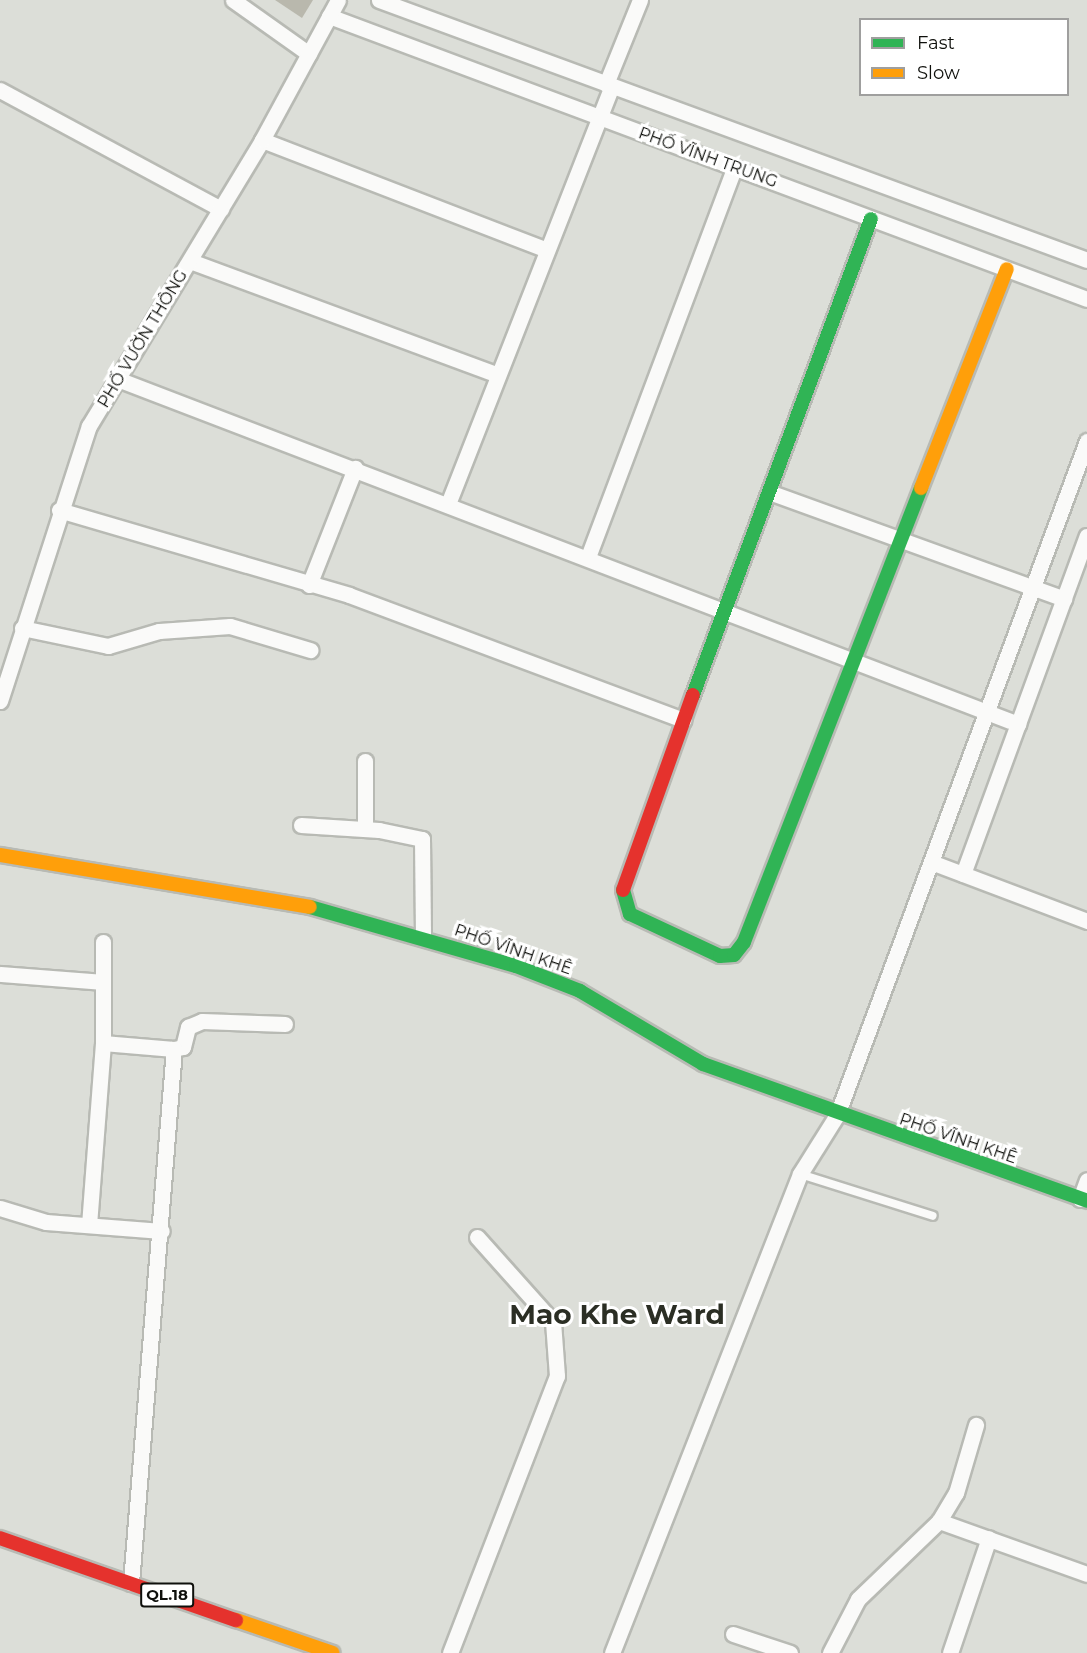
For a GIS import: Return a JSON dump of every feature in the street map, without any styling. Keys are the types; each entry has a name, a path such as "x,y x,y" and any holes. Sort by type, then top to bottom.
{"street":[{"path":"232,0 309,54"},
{"name":"PHỐ VƯỜN THÔNG","path":"0,701 59,510 89,426 120,380 262,140 338,0"},
{"path":"379,0 1087,260"},
{"path":"448,504 599,118 640,0"},
{"name":"PHỐ VĨNH TRUNG","path":"329,16 1087,299"},
{"path":"0,90 221,209"},
{"path":"262,140 547,250"},
{"path":"588,557 734,168"},
{"path":"871,219 622,882 622,900 646,926 720,956 734,955 744,942 856,661 1007,269"},
{"path":"190,261 498,375"},
{"path":"120,380 588,557 1018,724"},
{"path":"612,1653 800,1174 837,1115 1087,441"},
{"path":"309,585 355,468"},
{"path":"769,492 1064,599"},
{"path":"59,510 309,585 683,720"},
{"path":"963,874 1087,536"},
{"path":"22,628 108,646 182,627 230,626 310,650"},
{"path":"364,829 365,761"},
{"path":"301,825 364,829 422,839 423,938"},
{"name":"PHỐ VĨNH KHÊ","path":"0,855 310,907 423,938 580,991 670,1049 837,1115 1083,1200"},
{"path":"931,862 1087,921"},
{"path":"89,1225 103,1043 103,942"},
{"path":"0,974 103,982"},
{"path":"103,1043 174,1049 183,1047 188,1027 202,1021 285,1024"},
{"path":"131,1583 162,1231 174,1049"},
{"path":"1083,1200 1087,1180"},
{"path":"0,1208 46,1222 162,1231"},
{"path":"450,1653 557,1376 553,1322 477,1237"},
{"path":"830,1653 858,1599 939,1521 956,1493 976,1425"},
{"path":"939,1521 1087,1574"},
{"name":"QL.18","path":"0,1538 333,1653"},
{"path":"950,1653 989,1538"},
{"path":"734,1634 790,1653"}],"lane":[{"path":"800,1174 933,1216"}],"building":[{"path":"275,0 313,0 302,18"}],"traffic: fast":[{"path":"693,695 871,219"},
{"path":"623,890 630,914 720,956 734,955 744,942 921,488"},
{"path":"310,907 516,966 580,991 703,1064 1087,1201"}],"traffic: slow":[{"path":"921,488 1007,269"},
{"path":"0,855 310,907"},
{"path":"236,1620 333,1653"}],"traffic: jam":[{"path":"623,890 693,695"},
{"path":"0,1538 236,1620"}],"district":[{"name":"Mao Khe Ward","path":"617,1314"}]}
